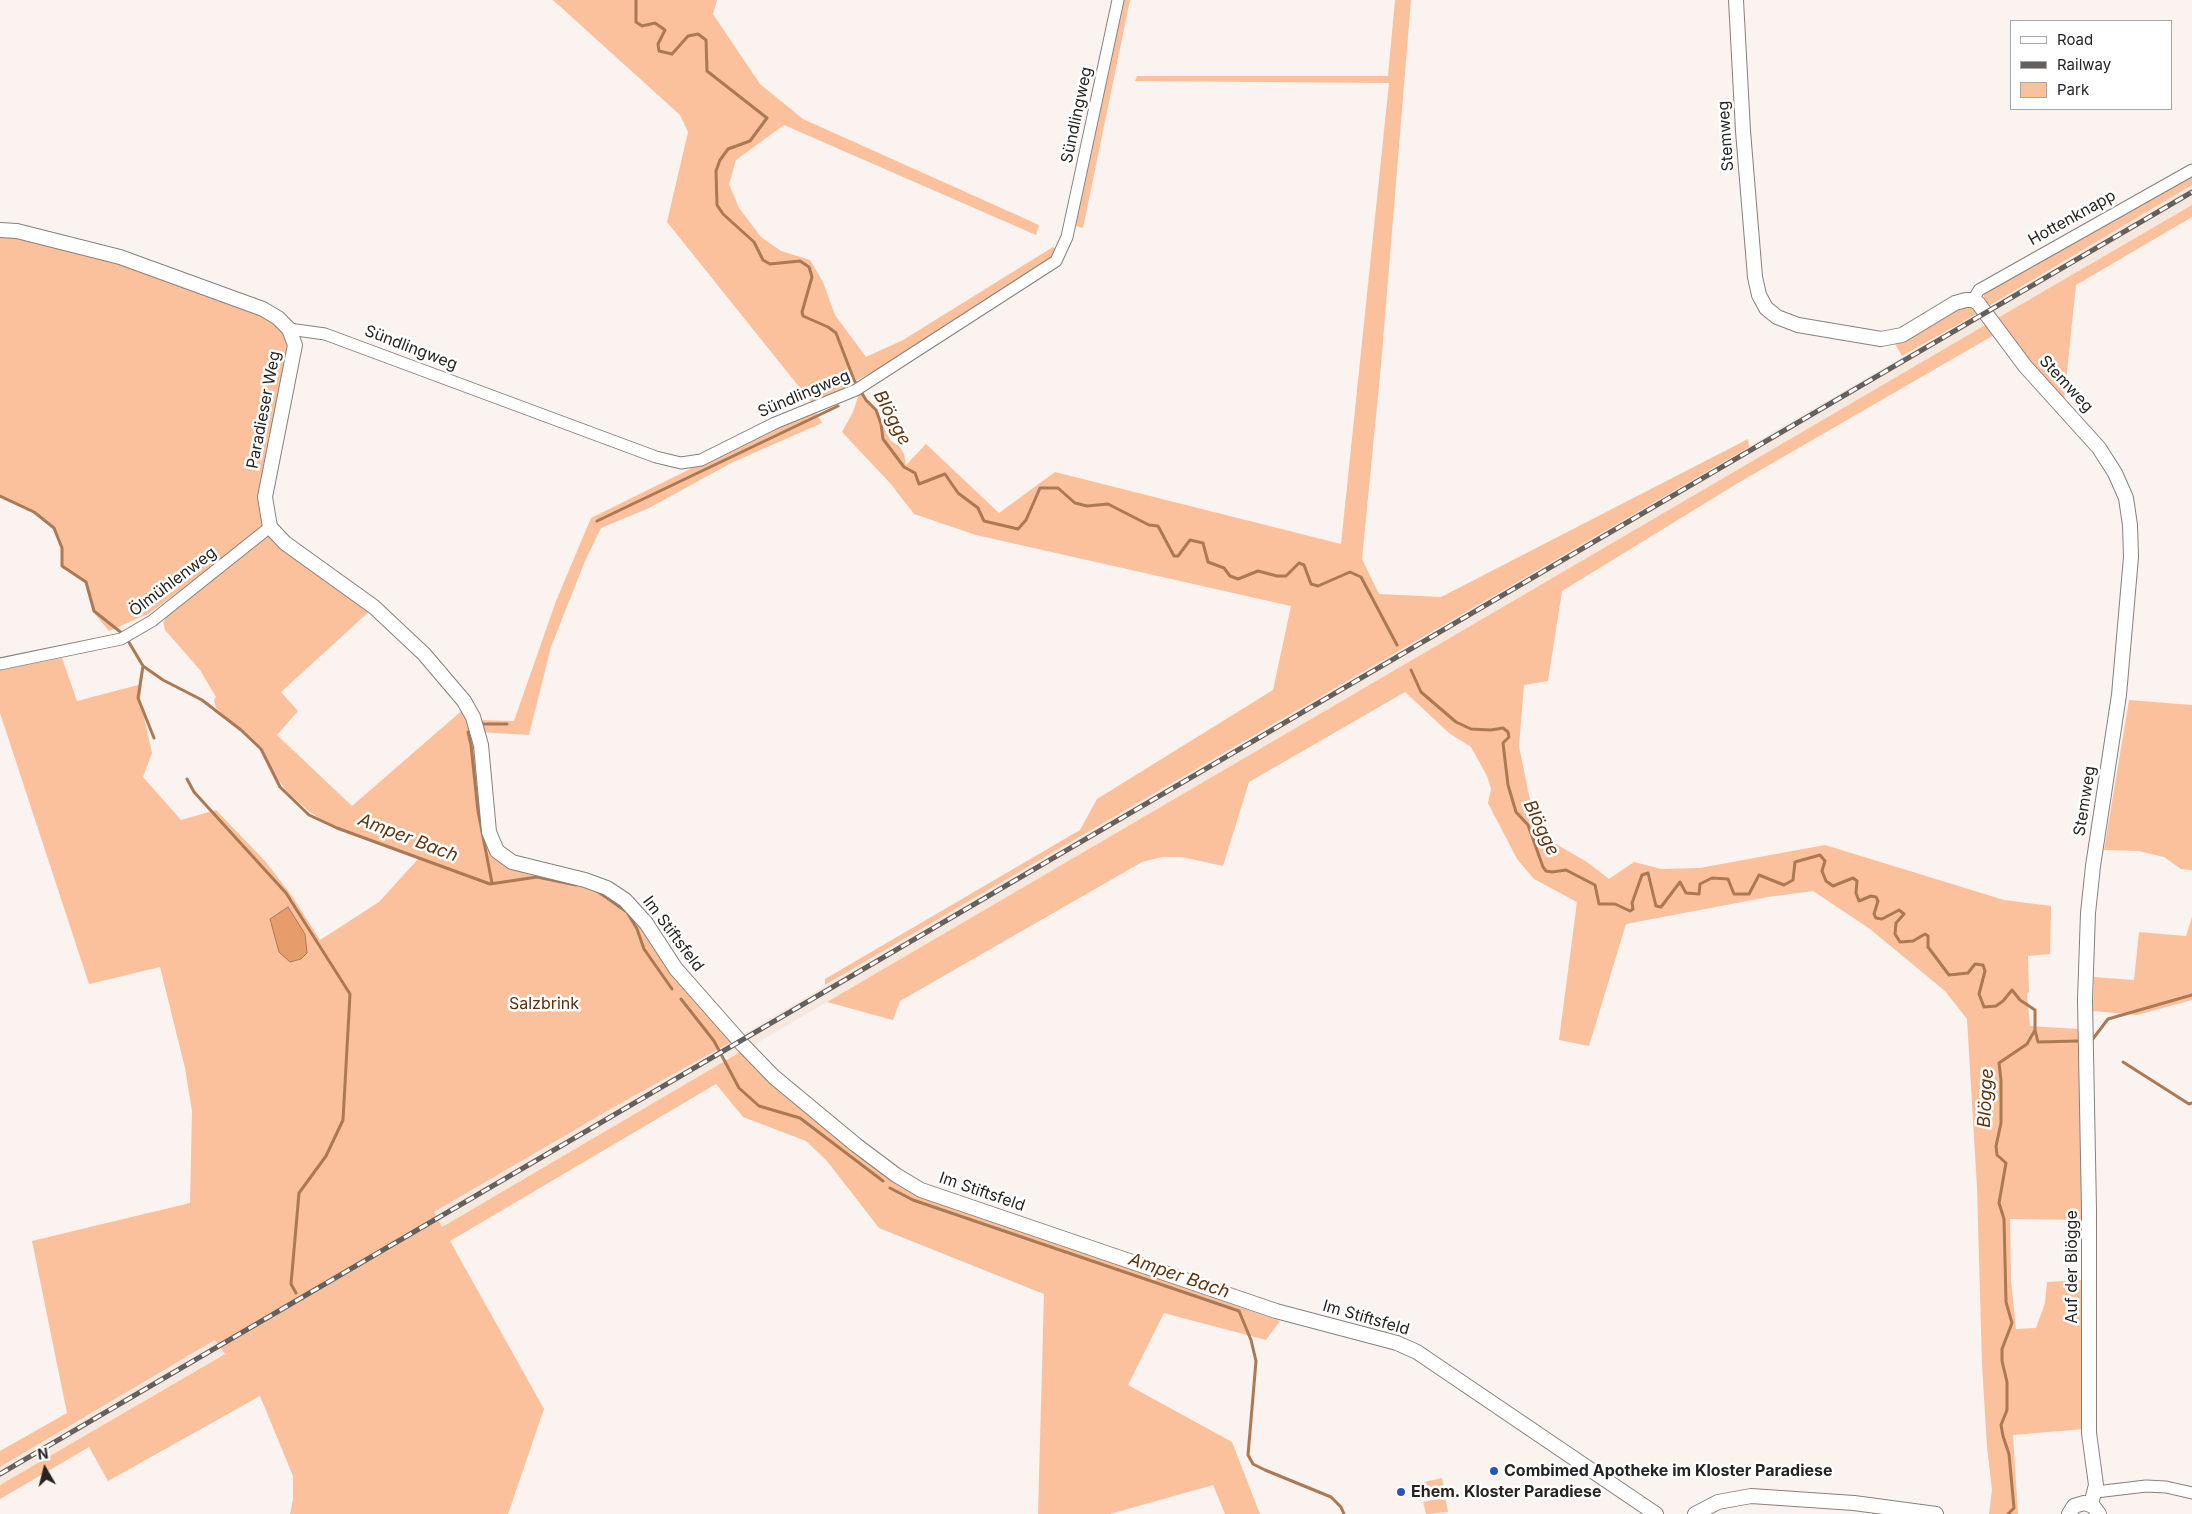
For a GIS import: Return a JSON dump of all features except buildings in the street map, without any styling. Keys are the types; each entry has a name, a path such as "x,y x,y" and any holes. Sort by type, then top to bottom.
{"street":[{"name":"Sündlingweg","path":"289,329 325,334 656,457 681,463 701,460 775,423 852,392 867,384 1049,267 1061,254 1068,237 1118,0"},
{"name":"Stemweg","path":"1736,0 1742,131 1755,277 1759,295 1766,308 1777,317 1798,325 1881,339 1902,335 1955,303 1973,300 1978,303 2025,366 2090,436 2104,454 2122,487 2130,524 2131,556 2119,695 2093,866 2088,913 2084,1028"},
{"name":"Hottenknapp","path":"1973,300 1979,290 2192,170"},
{"path":"0,230 17,231 120,257 263,308 278,318 289,329"},
{"name":"Paradieser Weg","path":"270,527 265,497 294,345 289,329"},
{"name":"Ölmühlenweg","path":"0,664 126,637 152,621 270,527"},
{"name":"Im Stiftsfeld","path":"270,527 285,543 374,606 424,654 464,701 473,717 481,745 489,832 497,851 512,862 585,880 607,888 625,900 646,923 676,969 774,1077 896,1175 921,1190 1276,1311 1404,1346 1434,1363 1656,1514"},
{"name":"Auf der Blögge","path":"2084,1028 2088,1082 2090,1433 2095,1504"},
{"path":"2069,1514 2078,1504 2095,1504 2146,1486 2166,1487 2192,1493"},
{"path":"1695,1514 1718,1502 1751,1496 1854,1503 1936,1514"}],"shaded area":[{"path":"2192,185 2192,205 728,1059 721,1047 1406,645 1980,312"},
{"path":"288,907 305,934 307,953 301,959 290,962 279,952 270,919"},
{"path":"715,1051 722,1063 0,1485 0,1467 587,1122"}],"green space":[{"path":"553,0 717,0 713,14 760,84 803,119 1039,225 1036,235 784,125 736,160 729,184 739,208 761,237 781,251 810,260 823,282 835,315 866,357 903,340 1053,247 1059,253 905,356 851,383 848,387 812,403 667,222 688,132 680,115"},
{"path":"1120,0 1130,0 1083,228 1072,225"},
{"path":"1395,0 1411,0 1381,365 1362,559 1379,594 1441,597 1748,439 1749,447 825,985 825,979 1080,830 1097,799 1273,690 1291,606 976,535 914,514 890,483 842,432 853,412 861,388 868,402 878,410 883,426 891,441 899,446 904,454 906,465 926,444 999,513 1055,472 1341,544 1389,83 1135,81 1137,76 1388,76"},
{"path":"2192,174 2192,185 1987,307 1983,301 1988,289"},
{"path":"2192,205 2192,217 2076,285 2064,400 2026,361 1996,319"},
{"path":"0,233 119,259 248,305 287,332 292,346 267,527 148,614 109,631 94,613 86,583 62,567 61,548 54,528 34,513 0,496"},
{"path":"1969,305 1980,312 1902,356 1895,344 1944,313"},
{"path":"1987,324 1994,335 1738,483 1562,591 1548,681 1524,685 1519,746 1530,800 1554,843 1587,862 1609,879 1634,862 1661,869 1700,868 1825,845 2004,900 2051,906 2050,954 2028,956 2029,992 2027,994 2030,1026 2078,1029 2083,1072 2083,1220 2010,1219 2011,1280 2016,1329 2036,1328 2045,1303 2047,1282 2083,1280 2084,1429 2013,1435 2018,1514 1989,1514 1992,1490 1987,1447 1982,1364 1977,1188 1967,1019 1945,991 1870,929 1813,891 1768,897 1626,924 1589,1046 1559,1040 1577,902 1534,879 1517,859 1488,803 1491,789 1487,776 1471,747 1449,733 1405,692 1249,782 1223,866 1182,857 1162,857 1142,862 900,1001 893,1020 827,1002"},
{"path":"814,409 822,423 733,462 649,508 601,528 585,561 551,647 529,735 479,732 477,720 514,721 556,601 591,518"},
{"name":"Salzbrink","path":"269,530 373,608 281,692 298,711 277,735 352,806 466,707 479,746 496,853 609,889 733,1041 614,1107 434,1212 442,1227 742,1051 808,1115 889,1178 1055,1243 1280,1321 1266,1340 1164,1313 1128,1385 1232,1442 1260,1514 1225,1514 1213,1485 1110,1514 1038,1514 1044,1294 879,1228 827,1161 806,1141 743,1117 716,1084 450,1241 544,1409 508,1514 290,1514 293,1499 293,1476 260,1396 108,1481 89,1447 0,1499 0,1485 225,1354 215,1340 0,1467 0,1451 67,1413 32,1241 190,1203 192,1111 185,1068 160,967 89,984 0,713 0,670 62,658 77,701 142,684 140,700 152,753 143,777 181,820 216,810 265,861 292,896 320,940 379,902 419,858 336,829 311,813 288,793 269,768 259,747 216,708 214,700 216,697 200,670 165,630 163,622 169,614"},
{"path":"2129,700 2192,705 2192,870 2181,869 2164,857 2139,851 2104,850"},
{"path":"2192,917 2192,1000 2137,1015 2093,1011 2094,977 2134,980 2139,932 2186,936"},
{"path":"1442,1478 1445,1493 1422,1497 1420,1483"},
{"path":"1445,1497 1448,1512 1426,1514 1423,1502"}],"waterway":[{"name":"Blögge","path":"636,0 636,22 642,26 655,23 665,30 658,44 659,51 672,54 688,36 698,34 706,40 707,71 767,118 750,141 728,149 720,160 716,171 717,205 723,214 754,242 763,260 770,264 800,261 809,267 812,277 802,312 803,316 828,327 836,333 854,380 866,400 876,410 881,424 883,439 904,467 915,473 919,484 945,474 958,493 978,508 984,521 1018,529 1026,520 1040,488 1058,488 1075,503 1087,506 1108,504 1149,525 1158,526 1174,556 1178,556 1190,540 1203,543 1208,562 1224,568 1230,576 1238,579 1258,571 1277,576 1286,576 1299,563 1304,565 1311,584 1318,586 1350,572 1361,577 1397,645"},
{"path":"597,521 838,406"},
{"name":"Amper Bach","path":"0,496 34,512 54,528 62,548 62,566 86,582 94,611 123,634"},
{"path":"127,639 143,666 138,698 154,738"},
{"name":"Amper Bach","path":"143,666 163,680 202,700 241,730 261,749 280,787 309,815 337,828 490,884 537,877 576,885"},
{"name":"Blögge","path":"1411,670 1421,692 1456,722 1471,729 1491,730 1503,728 1508,732 1509,737 1503,743 1508,785 1516,812 1528,825 1543,867 1546,871 1552,872 1566,870 1595,885 1599,904 1615,904 1630,911 1633,909 1632,903 1642,875 1648,873 1656,906 1661,907 1680,882 1686,893 1699,894 1700,884 1712,878 1728,879 1734,894 1749,894 1759,875 1784,885 1793,880 1795,862 1820,855 1825,861 1822,871 1826,881 1833,886 1853,878 1857,881 1856,893 1859,901 1871,896 1876,897 1878,901 1874,914 1876,918 1882,919 1899,910 1904,914 1896,923 1895,934 1900,942 1913,941 1925,934 1928,936 1928,947 1949,975 1968,973 1975,964 1983,965 1985,971 1979,994 1984,1007 1996,1006 2012,990 2020,1000 2035,1010 2035,1030 2027,1044 1999,1063 2001,1123 1996,1146 1997,1155 2006,1163 1999,1203 2004,1219 2006,1302 2012,1323 2002,1349 2002,1361 2007,1382 2007,1410 2001,1425 2009,1454 2014,1508 2008,1514"},
{"path":"482,724 507,724"},
{"path":"472,730 468,732 478,811 492,883"},
{"path":"187,779 194,792 286,893 350,994 343,1120 326,1156 299,1193 291,1284 296,1293"},
{"name":"Amper Bach","path":"597,891 627,912 637,929 644,949 672,989"},
{"path":"2092,1040 2108,1019 2192,995"},
{"name":"Amper Bach","path":"681,999 714,1041 739,1088 759,1106 800,1118 883,1181"},
{"path":"2035,1030 2038,1042 2078,1041"},
{"path":"2123,1062 2189,1104 2192,1103"},
{"name":"Amper Bach","path":"890,1188 913,1200 1239,1311 1251,1340 1256,1361 1248,1455 1253,1464 1331,1497 1341,1507 1344,1514"}],"railway":[{"path":"0,1474 2192,192"}],"place":[{"name":"Combimed Apotheke im Kloster Paradiese","path":"1494,1471"},
{"name":"Ehem. Kloster Paradiese","path":"1401,1492"}]}
